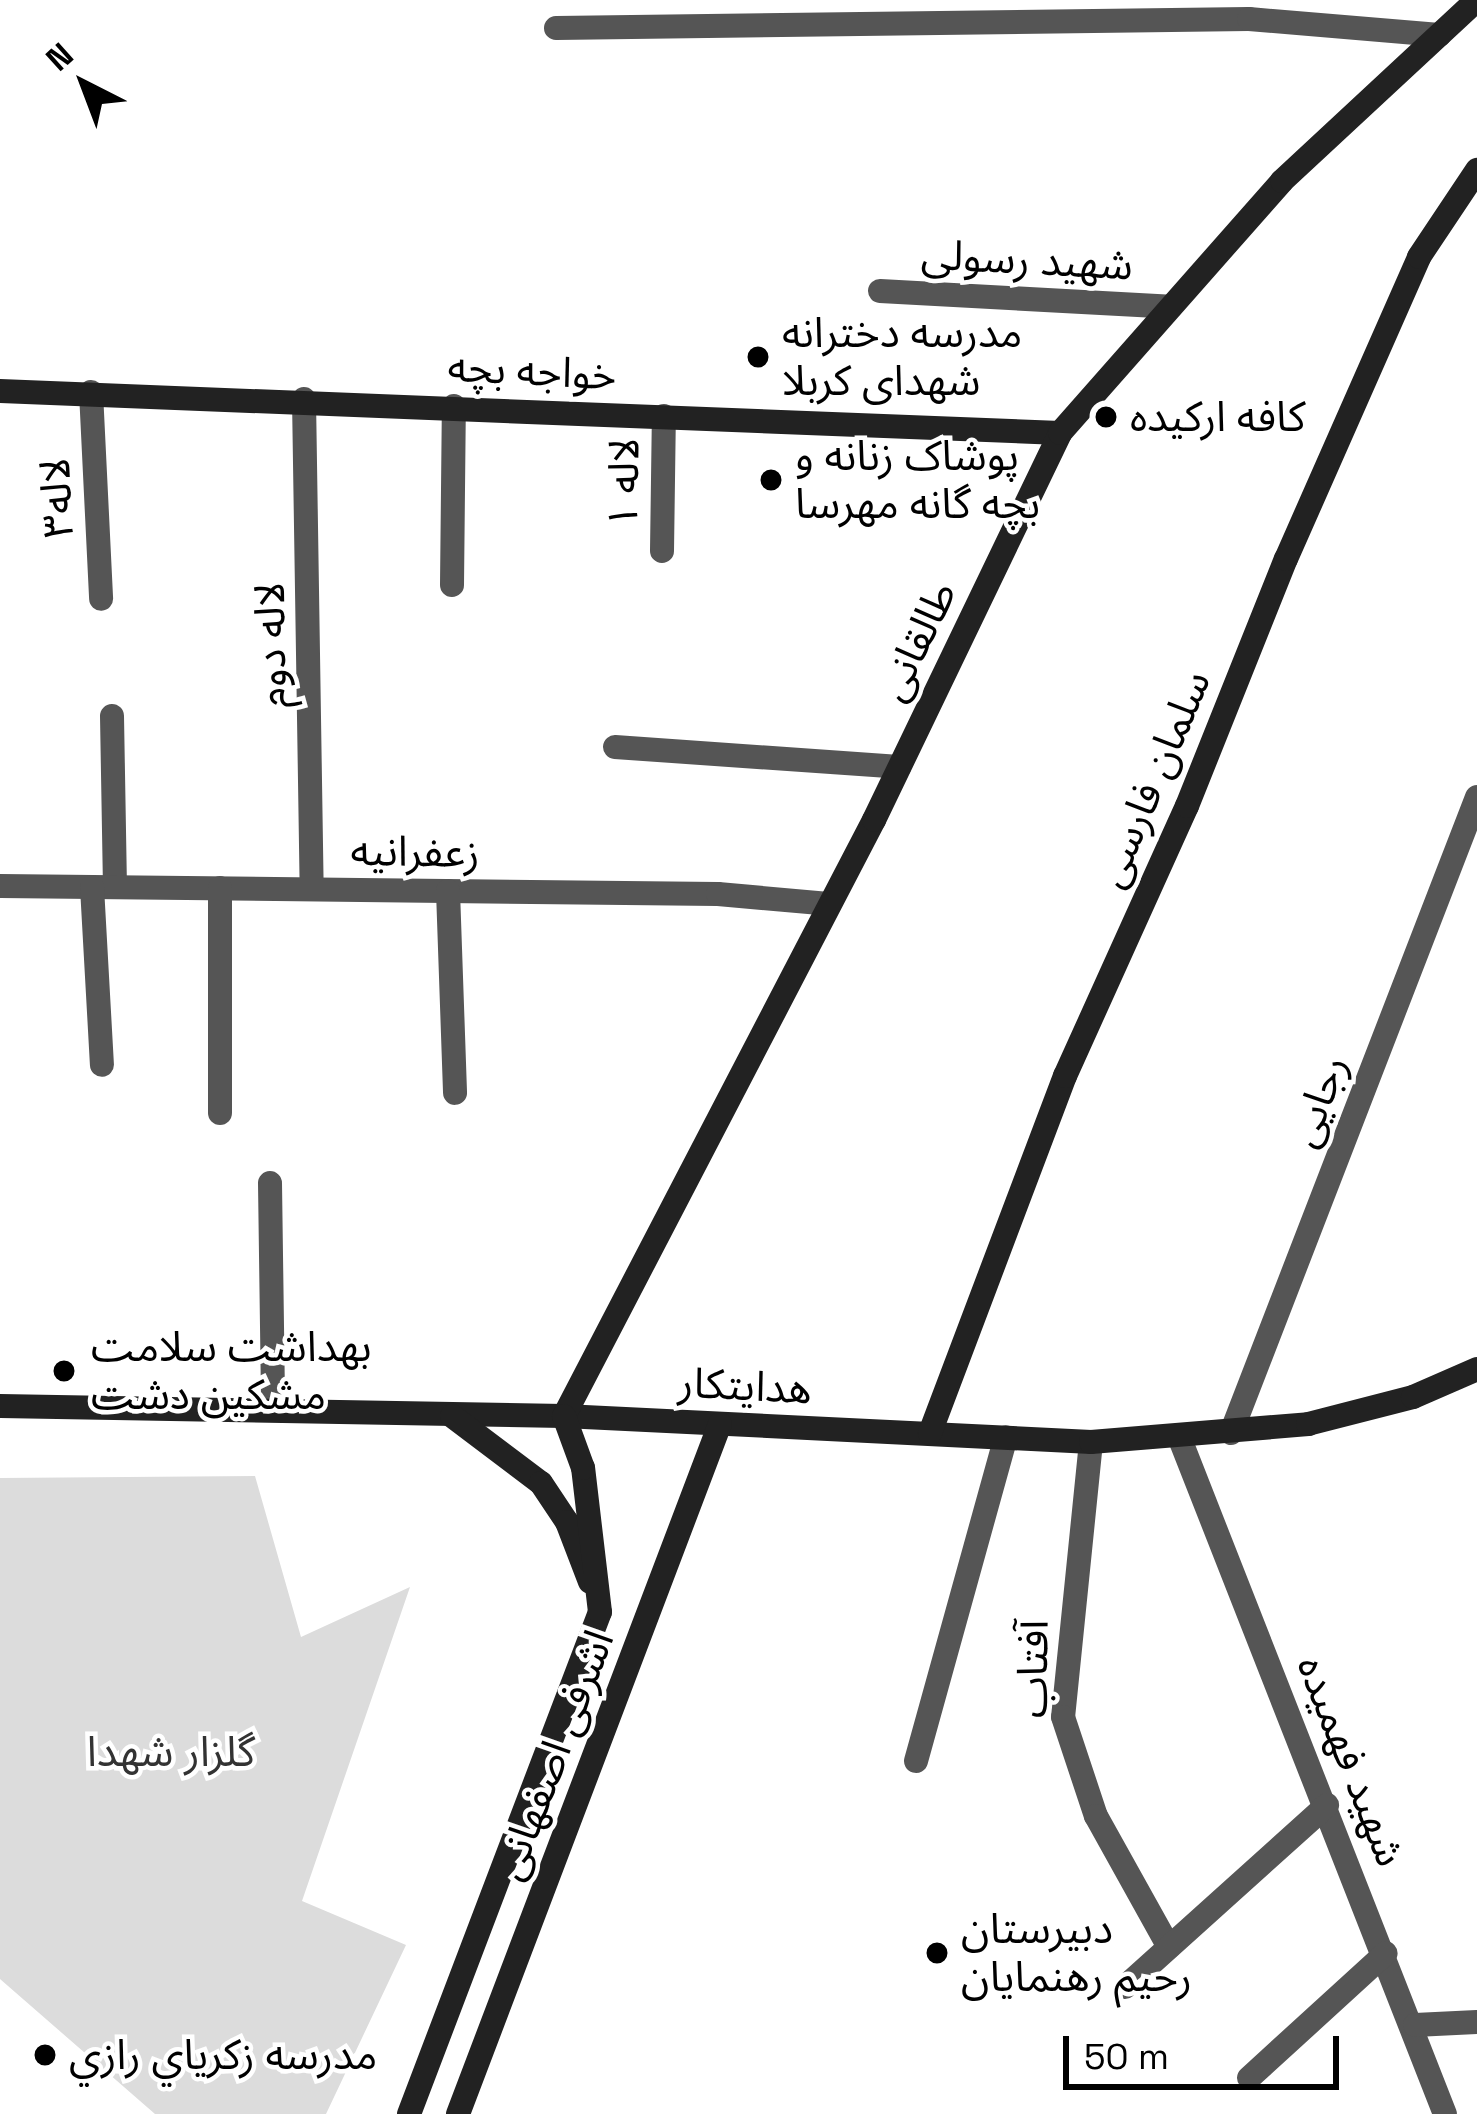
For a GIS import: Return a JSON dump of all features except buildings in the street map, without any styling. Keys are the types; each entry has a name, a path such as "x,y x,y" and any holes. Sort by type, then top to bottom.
{"street":[{"name":"طالقانی","path":"564,1416 899,767 1060,433 1282,181 1477,0"},
{"path":"556,28 716,11 1274,10 1439,35"},
{"name":"سلمان فارسی","path":"930,1433 1065,1076 1187,806 1286,559 1419,256 1477,170"},
{"name":"شهید رسولی","path":"880,291 1171,307"},
{"name":"خواجه بچه","path":"0,391 304,399 1060,433"},
{"name":"لاله۳","path":"91,392 101,599"},
{"name":"لاله دوم","path":"304,399 312,890"},
{"path":"452,585 454,406"},
{"name":"لاله ۱","path":"662,551 664,416"},
{"path":"102,1065 103,887 112,716"},
{"path":"615,747 899,767"},
{"name":"رجایی","path":"1232,1433 1477,796"},
{"name":"زعفرانیه","path":"0,886 448,891 829,904"},
{"path":"220,888 220,1113"},
{"path":"448,891 455,1093"},
{"path":"270,1183 273,1410"},
{"name":"هدایتکار","path":"0,1406 564,1416 1091,1442 1232,1433 1413,1397 1477,1369"},
{"path":"450,1414 541,1484 567,1522 600,1612"},
{"name":"اشرفی اصفهانی","path":"409,2114 600,1612 583,1468 564,1416"},
{"name":"اشرفی اصفهانی","path":"458,2114 720,1424"},
{"path":"916,1761 1006,1437"},
{"name":"شهید فهمیده","path":"1180,1439 1415,2025 1445,2114"},
{"name":"آفتاب","path":"1091,1442 1063,1717 1096,1816 1169,1947"},
{"path":"1125,1988 1327,1805"},
{"path":"1249,2078 1385,1953"},
{"path":"1415,2025 1477,2022"}],"green space":[{"name":"گلزار شهدا","path":"255,1476 301,1637 410,1587 302,1901 406,1945 326,2114 155,2114 0,1979 0,1478"}],"place":[{"name":"مدرسه دخترانه شهدای کربلا","path":"758,357"},
{"name":"کافه ارکیده","path":"1106,417"},
{"name":"پوشاک زنانه و بچه گانه مهرسا","path":"771,480"},
{"name":"بهداشت سلامت مشکین دشت","path":"64,1371"},
{"name":"دبیرستان رحیم رهنمایان","path":"937,1953"},
{"name":"مدرسه زكرياي رازي","path":"45,2055"}]}
